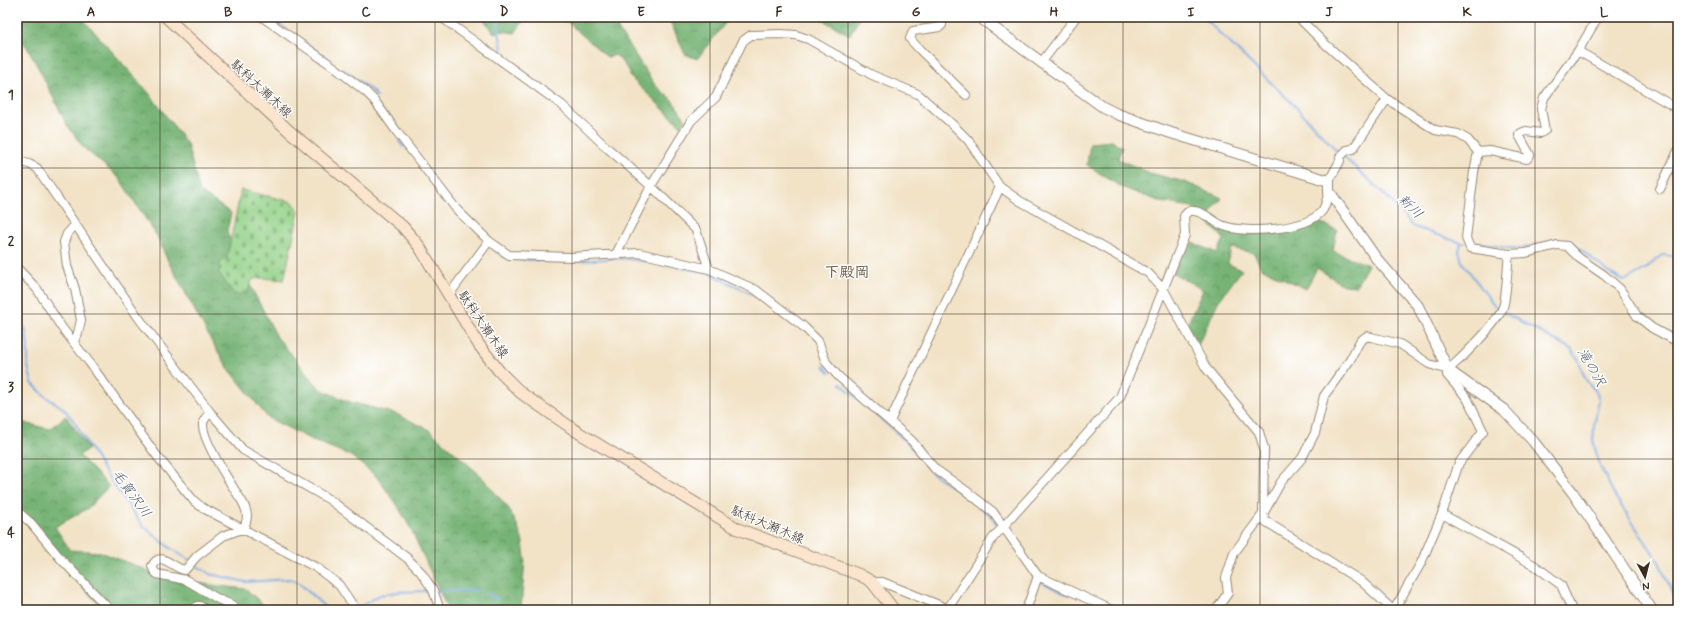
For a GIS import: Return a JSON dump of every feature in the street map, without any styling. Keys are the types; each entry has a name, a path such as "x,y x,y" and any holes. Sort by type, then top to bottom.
{"main road":[{"name":"駄科大瀬木線","path":"166,17 288,130 403,227 419,246 479,345 499,371 521,393 576,431 738,529 808,556 835,564 860,575 872,582 894,610"}],"street":[{"path":"262,17 334,67 365,91 374,100 457,210 489,241 509,255 571,257 639,253 709,269 756,290 804,327 818,341 826,362 838,376 912,441 935,469 993,512 1037,578 1112,610"},
{"path":"442,17 562,105 604,145 651,186 696,230 709,269"},
{"path":"938,17 942,21 942,25 940,27 913,31 910,39 966,95"},
{"path":"616,254 651,186 691,121 716,97 743,41 750,35 781,34 796,35 808,39 872,75 918,94 968,140 1000,187 1020,201 1148,273 1164,290 1206,368 1259,432 1264,449 1263,514 1265,521 1361,581 1394,610 1421,563 1442,514 1459,464 1483,431 1467,398 1447,375 1448,370 1418,306 1376,258 1329,186 1117,114 1103,107 1041,64 979,17"},
{"path":"1041,64 1076,17"},
{"path":"1298,17 1322,42 1387,99 1435,130 1458,134 1468,140 1478,152"},
{"path":"1478,152 1490,151 1527,159 1530,155 1519,135 1526,131 1541,133 1545,130 1541,109 1544,98 1578,51 1598,17"},
{"path":"1578,51 1678,109"},
{"path":"872,582 882,582 948,609 992,538 1120,397 1185,235 1184,216 1187,212 1200,212 1224,226 1244,231 1270,230 1307,221 1321,212 1329,186 1342,155 1347,150 1353,149 1387,99"},
{"path":"1660,189 1678,151"},
{"path":"1478,152 1474,172 1467,240 1470,248 1509,254 1526,253 1557,245 1567,246 1579,258 1604,275 1620,289 1637,316 1652,328 1678,342"},
{"path":"17,161 37,168 138,316 210,412 243,450 330,500 407,558 420,571 433,590 440,610"},
{"path":"890,421 1000,187"},
{"path":"74,342 81,320 67,266 64,242 67,234 75,225"},
{"path":"448,296 489,241"},
{"path":"1448,370 1474,344 1499,314 1503,306 1509,254"},
{"path":"17,268 37,289 62,328 74,342 157,456 194,501 203,508 244,528 329,576 339,585 356,610"},
{"path":"1216,610 1228,593 1226,578 1234,553 1263,514 1281,482 1302,458 1314,433 1324,396 1350,360 1360,341 1367,336 1400,344 1429,364 1448,370 1504,410 1533,441 1574,494 1652,610"},
{"path":"210,412 203,422 208,444 247,512 247,520 244,528 223,536 195,558 190,566 185,570 181,570 167,560 160,558 155,561 152,566 154,571 158,574 186,580 218,600 232,605 238,610"},
{"path":"17,511 31,523 61,559 110,610"},
{"path":"1442,514 1534,565 1561,585 1572,610"},
{"path":"1026,610 1037,578"},
{"path":"194,610 197,606 200,606 206,610"}],"green space":[{"path":"17,17 81,17 149,93 187,144 200,192 231,213 227,232 251,287 277,337 320,389 347,401 396,414 428,429 480,475 509,509 523,542 525,559 521,610 448,610 411,529 396,503 376,476 351,456 308,438 268,418 229,369 213,344 167,259 157,236 119,178 83,147 67,125 27,47 17,36"},
{"path":"482,17 526,17 515,33 502,31 494,33"},
{"path":"562,17 610,17 655,85 672,100 686,120 681,126 630,77 630,72 616,55 607,57"},
{"path":"668,17 730,17 697,59 685,54"},
{"path":"817,17 860,17 850,35"},
{"path":"1112,141 1122,147 1118,159 1150,173 1185,182 1222,198 1210,213 1234,235 1278,233 1316,221 1337,230 1333,251 1368,265 1356,286 1343,285 1317,268 1306,289 1261,268 1254,253 1231,248 1228,264 1242,270 1218,302 1198,345 1187,325 1203,290 1173,273 1188,241 1217,253 1224,239 1192,207 1161,202 1121,187 1087,165 1090,143"},
{"path":"241,190 293,202 299,211 284,280 262,278 253,279 246,294 234,294 219,273 220,263 227,258"},
{"path":"66,416 89,449 79,455 109,486 87,509 55,527 70,550 101,552 171,580 246,589 269,610 107,610 103,608 75,580 17,511 17,421 49,429"}],"waterway":[{"path":"497,17 503,57"},
{"name":"新川","path":"1203,17 1294,105 1340,154"},
{"path":"270,18 330,60"},
{"path":"343,69 372,91 377,97"},
{"path":"400,139 399,141 404,147"},
{"name":"新川","path":"1344,157 1401,211 1412,226 1461,243 1465,243"},
{"name":"新川","path":"1470,243 1481,243 1507,248 1525,248 1559,240 1571,242 1611,274 1624,281 1647,268 1663,255 1678,257"},
{"name":"滝の沢","path":"1461,243 1459,251 1462,262 1495,306 1500,310"},
{"path":"494,249 502,256 507,257"},
{"path":"577,261 622,258 670,265 711,274 768,304"},
{"path":"513,259 557,261"},
{"name":"滝の沢","path":"1503,312 1571,349 1578,359 1588,383 1596,391 1599,400 1593,441 1600,466 1616,498 1659,562 1678,606"},
{"name":"毛賀沢川","path":"17,313 26,332 28,345 28,366 32,383 46,397 63,408 73,420 102,468 143,526 170,548 191,561"},
{"path":"824,366 830,373"},
{"path":"840,383 907,442 931,472 988,513 997,524"},
{"name":"毛賀沢川","path":"194,564 210,574 246,582 289,579 299,583 328,610"},
{"path":"1039,581 1069,595"},
{"path":"359,607 380,595 397,592 427,591"},
{"path":"437,591 477,591"},
{"path":"486,593 498,599"}],"district":[{"name":"下殿岡","path":"847,272"}]}
